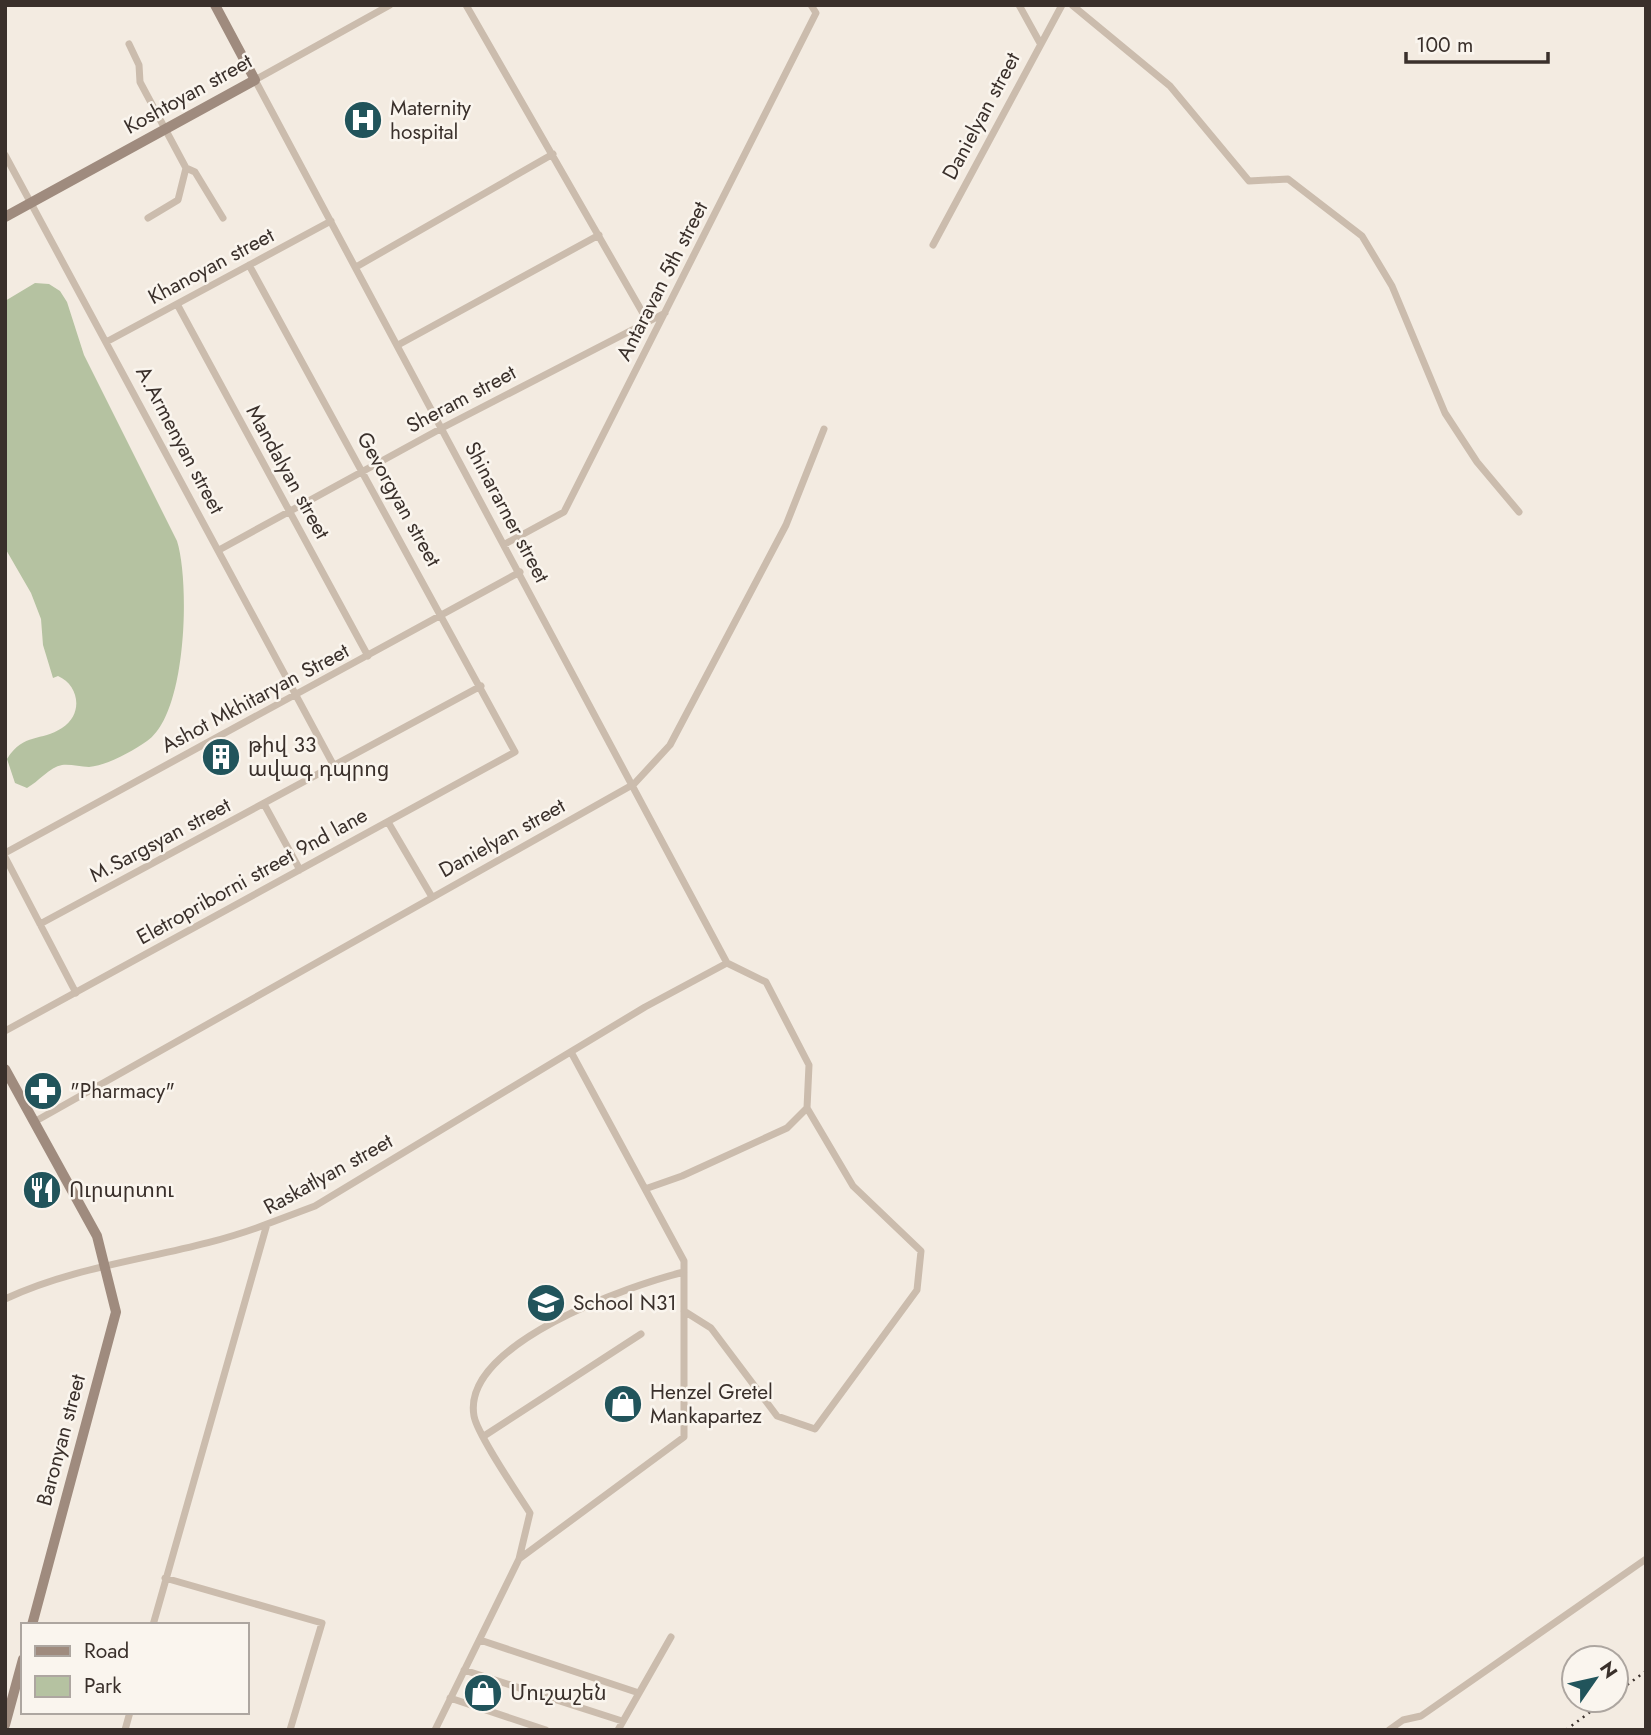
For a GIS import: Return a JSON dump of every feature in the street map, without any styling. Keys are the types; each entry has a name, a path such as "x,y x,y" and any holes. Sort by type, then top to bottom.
{"main road":[{"path":"215,5 255,80"},
{"name":"Koshtoyan street","path":"5,217 255,80"},
{"name":"Baronyan street","path":"5,1069 97,1236 116,1312 33,1623"},
{"path":"5,1725 21,1666"}],"street":[{"name":"Koshtoyan street","path":"255,80 390,5"},
{"path":"466,5 648,322"},
{"name":"Antaravan 5th street","path":"505,544 564,512 816,13 811,5"},
{"path":"1019,5 1040,43"},
{"name":"Danielyan street","path":"933,245 1062,5"},
{"path":"1072,5 1170,86 1249,181 1288,178 1362,236 1392,286 1445,413 1476,462 1519,512"},
{"path":"130,44 139,65 140,82 186,168 195,173 223,218"},
{"name":"Shinararner street","path":"255,80 634,784 727,963"},
{"path":"356,267 553,154"},
{"name":"A.Armenyan street","path":"5,155 108,341 334,766"},
{"path":"148,218 178,200 186,168"},
{"name":"Khanoyan street","path":"108,341 331,221"},
{"path":"398,345 599,235"},
{"name":"Gevorgyan street","path":"249,265 515,752"},
{"name":"Mandalyan street","path":"177,304 368,656"},
{"name":"Sheram street","path":"219,550 442,428 665,313"},
{"name":"Danielyan street","path":"34,1122 634,784 670,745 786,525 824,429"},
{"name":"Ashot Mkhitaryan Street","path":"5,855 520,572"},
{"name":"M.Sargsyan street","path":"40,924 481,687"},
{"name":"Eletropriborni street 9nd lane","path":"5,1031 515,752"},
{"path":"264,804 300,870"},
{"path":"388,822 432,897"},
{"path":"5,855 76,993"},
{"path":"684,1311 711,1328 777,1416 815,1429 917,1290 920,1251 853,1186 807,1108 809,1065 766,982 727,963"},
{"name":"Raskatlyan street","path":"154,1623 267,1224 315,1206 571,1052 727,963"},
{"path":"519,1559 684,1437 684,1261 571,1052"},
{"path":"645,1189 682,1177 787,1128 807,1108"},
{"path":"5,1299 31,1287 106,1265 241,1234 267,1224"},
{"path":"435,1730 519,1559 530,1513 474,1419 473,1396 498,1359 553,1320 652,1280 684,1272"},
{"path":"484,1436 641,1334"},
{"path":"1389,1730 1403,1720 1422,1716 1646,1559"},
{"path":"165,1578 322,1623 290,1730"},
{"path":"618,1730 671,1637"},
{"path":"480,1640 639,1693"},
{"path":"464,1670 622,1721"},
{"path":"450,1698 546,1730"}],"green space":[{"path":"35,283 49,284 60,291 67,302 84,355 177,541 181,560 184,615 177,677 170,705 160,727 147,741 104,764 89,767 58,766 27,788 15,783 7,759 13,750 26,741 62,728 74,715 76,708 71,686 58,676 53,678 43,645 41,619 31,593 5,548 5,301"}],"railway":[{"path":"1630,1683 1646,1671"},
{"path":"1566,1730 1587,1714"}],"place":[{"name":"Maternity hospital","path":"363,120"},
{"name":"թիվ 33 ավագ դպրոց","path":"221,757"},
{"name":"\"Pharmacy\"","path":"43,1091"},
{"name":"Ուրարտու","path":"42,1190"},
{"name":"School N31","path":"546,1303"},
{"name":"Henzel Gretel Mankapartez","path":"623,1404"},
{"name":"Մուշաշեն","path":"483,1693"}]}
